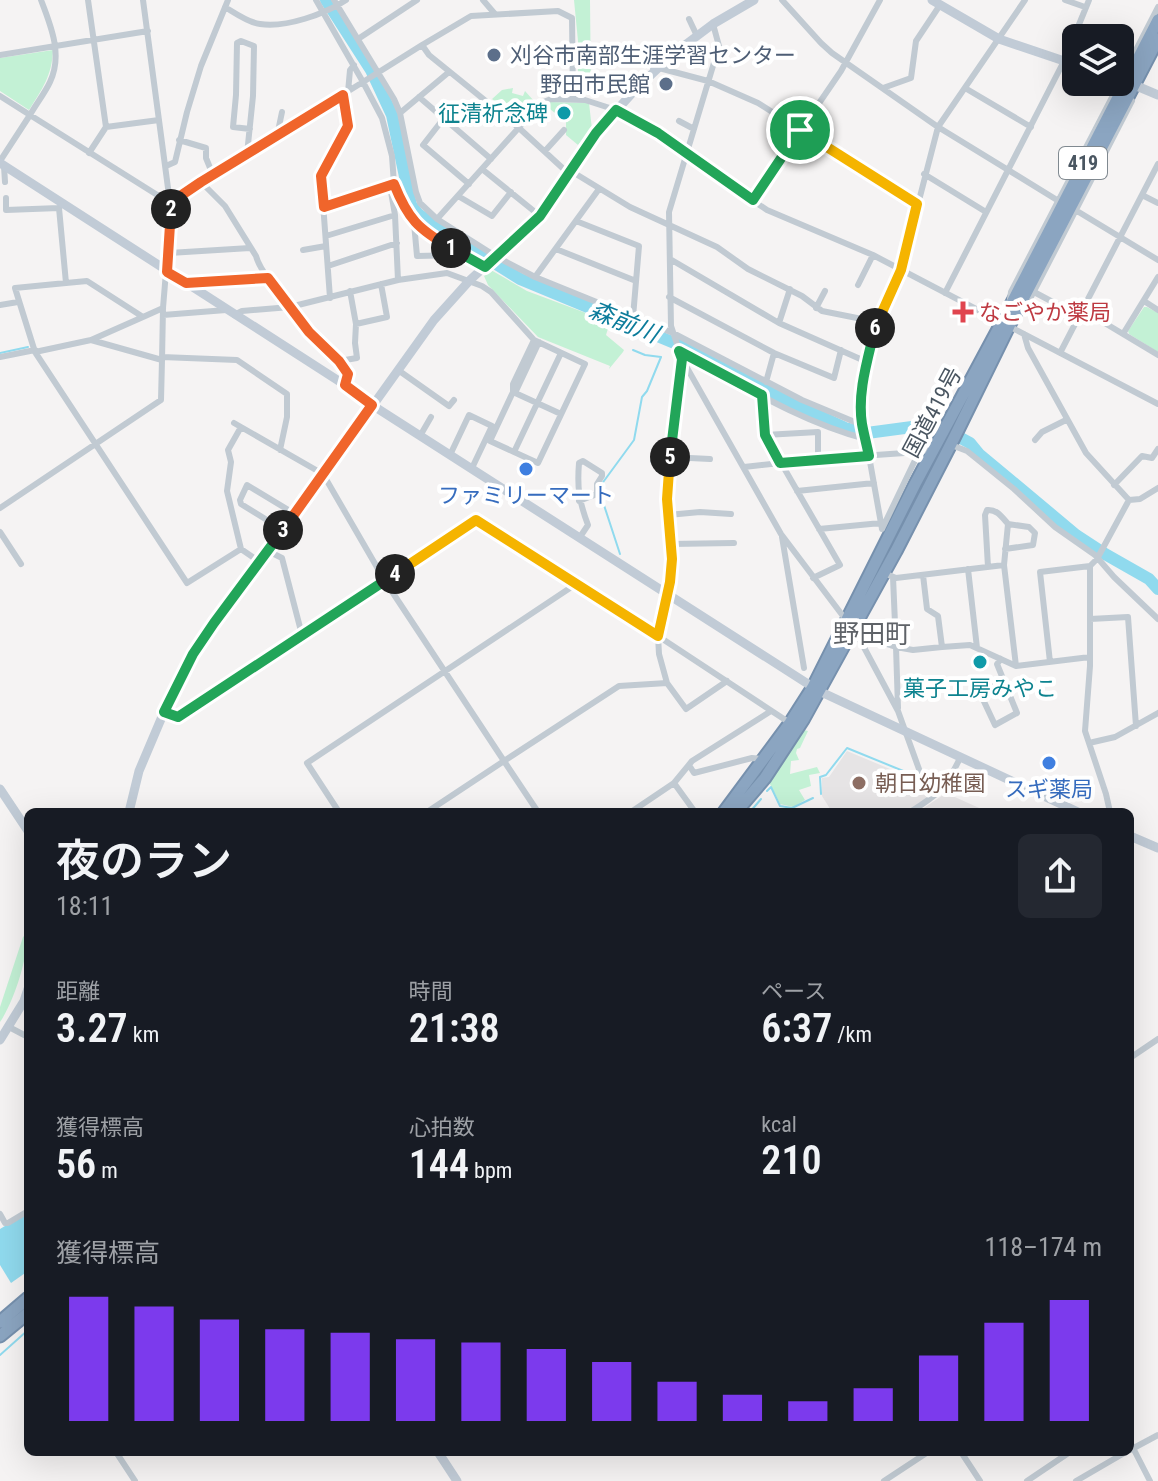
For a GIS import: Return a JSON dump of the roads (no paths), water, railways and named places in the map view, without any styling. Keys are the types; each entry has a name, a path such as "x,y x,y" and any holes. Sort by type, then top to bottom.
{"highway":[{"name":"国道419号","path":"1134,66 1158,20"},
{"name":"国道419号","path":"1134,71 1158,39"},
{"name":"国道419号","path":"851,628 915,484 1013,309 1119,96"},
{"name":"国道419号","path":"739,808 765,778 803,720 816,689 851,628 888,575 956,437 1005,324"},
{"name":"国道419号","path":"727,808 816,689"},
{"path":"0,1322 24,1311"},
{"path":"0,1336 24,1312"}],"street":[{"path":"5,182 1,163 51,81 55,67 56,47 41,0"},
{"path":"88,0 106,127 89,153"},
{"path":"0,508 161,400 163,311 171,211 143,0"},
{"path":"316,0 382,118 392,156 398,280"},
{"path":"166,166 175,162 201,66 226,4 258,24 281,24 325,13 336,3 346,0"},
{"path":"358,39 417,0"},
{"path":"483,0 495,14"},
{"path":"540,0 540,12"},
{"path":"130,808 139,771 164,712 200,644 434,320 470,280 540,216 596,133 656,70 713,24 754,0"},
{"path":"782,0 821,43 845,62 938,127 1057,200"},
{"path":"753,200 841,71 880,0"},
{"path":"919,452 882,529 862,425 861,402 877,322 901,270 938,127 1025,0"},
{"path":"1065,0 1087,4 1079,24"},
{"path":"883,88 911,78 916,41 936,2 999,39 1062,60"},
{"path":"336,3 400,113 416,192 420,203 437,219 535,277 673,333 802,400 862,425"},
{"path":"1134,63 1158,7"},
{"path":"170,203 471,16 558,11 572,18 573,99"},
{"path":"689,19 697,36"},
{"path":"713,24 719,46 669,212 669,297 673,333 682,359 781,534 851,628 898,711 924,783 942,789"},
{"path":"0,55 148,31"},
{"path":"247,154 250,129 253,96 254,46 241,41 237,43 233,127 250,129"},
{"path":"422,45 429,55 570,172 630,207 717,247 748,269 790,289 822,311 877,322"},
{"path":"1134,73 1158,47"},
{"path":"649,53 656,70"},
{"path":"330,298 321,176 348,126 345,94 354,65"},
{"path":"945,293 1062,65"},
{"path":"656,70 708,81 758,103 917,204"},
{"path":"400,113 449,72"},
{"path":"1134,85 1158,95"},
{"path":"965,88 1031,127"},
{"path":"0,96 170,203"},
{"path":"1118,96 1057,200 1011,292 1013,309 1030,299 1077,211 1121,96"},
{"path":"419,97 491,159"},
{"path":"437,219 544,101 585,100 616,110 658,133 753,200 785,218 873,255 1158,404"},
{"path":"277,136 282,112"},
{"path":"444,118 423,145 469,184"},
{"path":"106,127 159,120"},
{"path":"679,121 694,129"},
{"path":"545,151 564,130"},
{"path":"179,140 206,148 206,158 213,175"},
{"path":"1,163 60,206 186,283 816,689 1069,808"},
{"path":"1060,353 1158,164"},
{"path":"482,169 540,216"},
{"path":"924,174 986,212"},
{"path":"201,182 225,206 268,278 309,332 339,361 348,374 345,385"},
{"path":"324,207 392,185"},
{"path":"392,185 414,223 485,267"},
{"path":"535,277 599,189"},
{"path":"458,196 492,216 511,192"},
{"path":"1142,195 1158,203"},
{"path":"6,198 6,210 60,206"},
{"path":"60,206 66,283"},
{"path":"1077,211 1158,260"},
{"path":"326,236 395,215"},
{"path":"576,221 639,246 633,317"},
{"path":"414,223 417,256 464,255"},
{"path":"328,266 397,243"},
{"path":"303,250 326,246"},
{"path":"169,253 250,248"},
{"path":"556,249 636,281"},
{"path":"858,285 873,255"},
{"path":"670,259 779,323 867,362"},
{"path":"0,357 91,340 163,311 230,312 290,307 398,280 447,273 470,280 491,292 537,341 585,364 538,463 490,441 514,392 513,384 537,341"},
{"path":"1123,334 1158,277"},
{"path":"186,283 268,278"},
{"path":"143,317 87,281 15,288 35,351 187,583 241,549"},
{"path":"356,324 387,317 381,284"},
{"path":"779,323 790,289"},
{"path":"339,361 357,358 356,324 350,291"},
{"path":"816,308 825,291"},
{"path":"1034,292 1123,334 1158,355"},
{"path":"669,297 774,353 834,378 841,350"},
{"path":"1144,301 1158,310"},
{"path":"0,305 18,302"},
{"path":"1023,333 1028,348 1086,453 1129,500"},
{"path":"91,340 162,358 237,360 287,394 287,417 280,450"},
{"path":"679,351 797,414 842,433 866,439"},
{"path":"514,452 561,353"},
{"path":"766,382 774,353"},
{"path":"682,359 667,499 672,559 658,636 659,654 667,683 686,709 727,681"},
{"path":"398,370 449,406 454,400"},
{"path":"514,392 561,414"},
{"path":"762,395 765,435 840,565 813,578"},
{"path":"450,455 469,415 492,426 472,468"},
{"path":"420,436 431,417"},
{"path":"1035,440 1042,432 1066,420"},
{"path":"260,562 241,549 227,491 231,462 228,450 237,425 323,474 385,581 535,808"},
{"path":"765,435 818,432 818,459"},
{"path":"956,437 967,451 1055,527 1098,557 1158,619"},
{"path":"744,467 919,452 939,442"},
{"path":"1114,485 1142,456 1152,458 1158,449"},
{"path":"653,461 710,459"},
{"path":"579,501 597,494 597,484 602,476 583,461 579,463 578,490 579,501 588,525 580,537"},
{"path":"797,491 874,483"},
{"path":"283,530 241,504 247,485 295,514"},
{"path":"1129,500 1140,499 1158,488"},
{"path":"1050,662 1040,572 1090,566 1129,500"},
{"path":"988,567 987,510 1000,515 1008,524 1029,527 1035,533 1033,545 1005,549"},
{"path":"668,515 700,512 731,514"},
{"path":"164,712 178,717 476,520 790,723"},
{"path":"819,529 881,523"},
{"path":"1008,524 1004,565 1016,666"},
{"path":"0,532 21,564"},
{"path":"781,534 804,668"},
{"path":"671,544 734,543"},
{"path":"268,551 282,558 302,635"},
{"path":"898,711 896,647 888,575 923,575 1004,565"},
{"path":"1090,566 1090,657 1085,731 1109,808"},
{"path":"968,569 977,648"},
{"path":"923,575 927,609 938,616 942,647"},
{"path":"336,808 307,763 576,584"},
{"path":"1090,619 1128,617 1136,726"},
{"path":"851,628 896,647 913,650 970,645 1016,666 1090,657"},
{"path":"1001,659 997,664 1017,713 995,725 980,693 1003,680"},
{"path":"433,808 619,686 667,683"},
{"path":"637,808 674,783 689,765 771,711"},
{"path":"1089,743 1115,737 1158,713"},
{"path":"689,765 694,773 752,758 764,759"},
{"path":"916,808 942,789 960,758"},
{"path":"674,783 692,808"},
{"path":"0,789 24,825"},
{"path":"1134,838 1158,848"},
{"path":"0,1040 24,1001"},
{"path":"9,1027 24,1035"},
{"path":"1134,1055 1158,1039"},
{"path":"0,1214 8,1223 24,1213"},
{"path":"1134,1446 1158,1435"},
{"path":"1134,1455 1150,1481"},
{"path":"119,1456 135,1481"},
{"path":"441,1456 457,1481"},
{"path":"884,1481 922,1456"},
{"path":"964,1456 980,1481"},
{"path":"1027,1481 1064,1456"},
{"path":"1076,1481 1117,1456"}],"water":[{"path":"24,1214 24,1274 11,1283 0,1265 0,1229"}],"waterway":[{"name":"森前川","path":"326,0 371,70 392,115 411,205 418,214 459,243 520,279 684,347 845,428 867,433 912,427 942,428 970,443 979,454 1076,535 1149,579 1158,589"},
{"path":"0,353 28,347"},
{"path":"620,554 601,496 601,485 634,440 642,397 661,357 633,350"},
{"path":"821,794 820,777 826,775 847,748 918,777"},
{"path":"767,791 771,787 780,806 792,808 813,798"},
{"path":"753,808 761,799"},
{"path":"0,1355 24,1334"}],"place":[{"name":"刈谷市南部生涯学習センター","path":"494,55"},
{"name":"野田市民館","path":"666,84"},
{"name":"征清祈念碑","path":"564,113"},
{"name":"なごやか薬局","path":"963,312"},
{"name":"ファミリーマート","path":"526,469"},
{"name":"菓子工房みやこ","path":"980,662"},
{"name":"スギ薬局","path":"1049,763"},
{"name":"朝日幼稚園","path":"859,783"}],"district":[{"name":"野田町","path":"872,634"}]}
